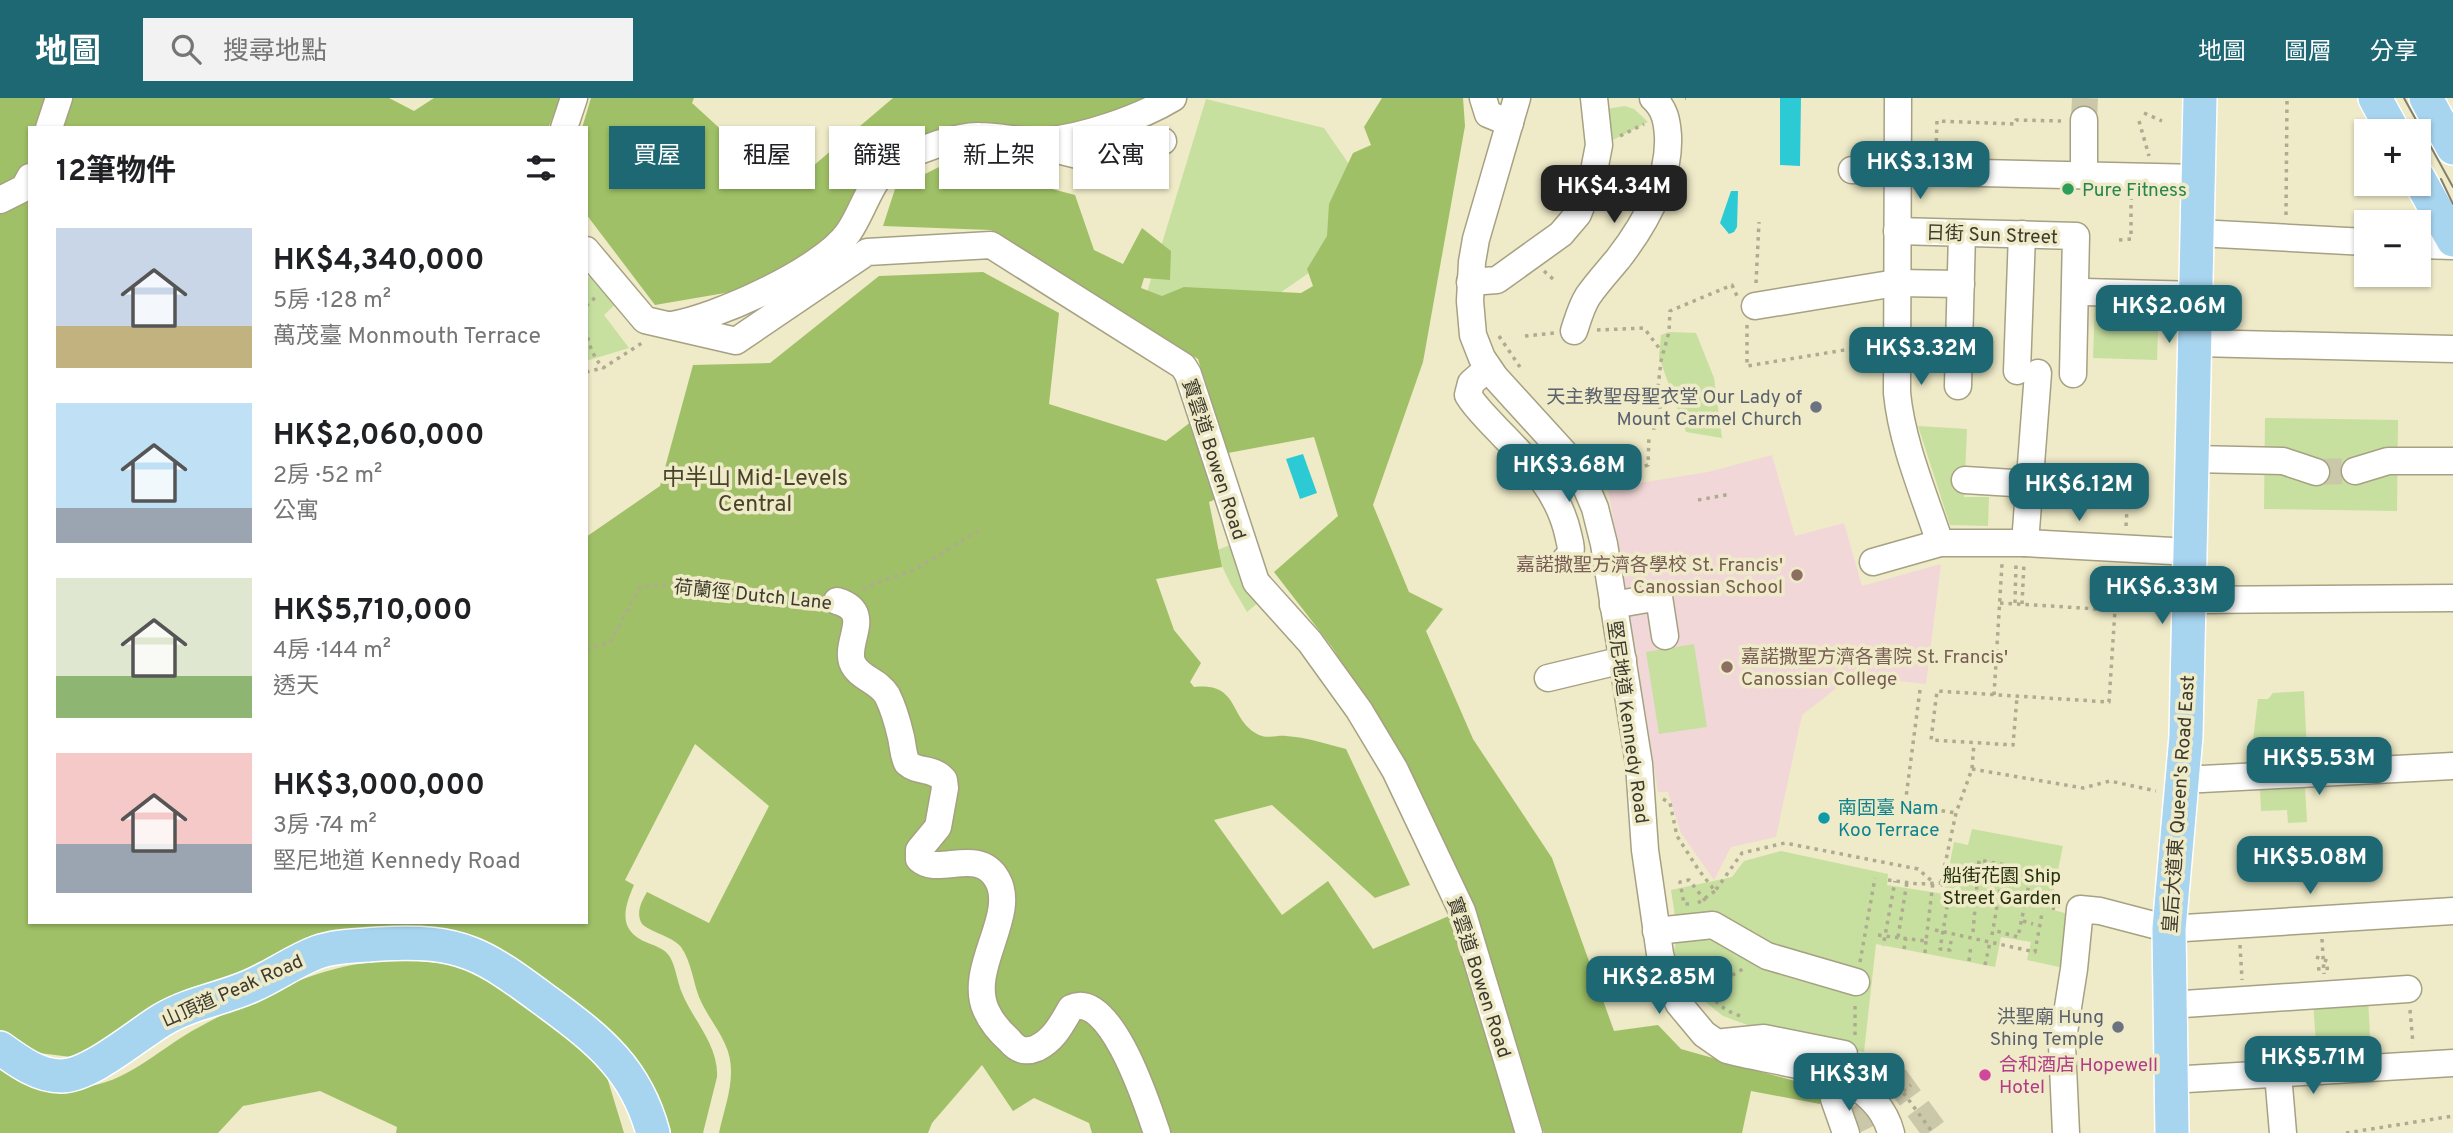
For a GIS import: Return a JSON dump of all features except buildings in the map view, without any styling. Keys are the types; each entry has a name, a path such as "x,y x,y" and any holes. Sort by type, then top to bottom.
{"main road":[{"name":"皇后大道東 Queen's Road East","path":"2172,1133 2168,1005 2170,786 2190,600 2200,98"},
{"path":"2375,98 2386,119"},
{"path":"2426,98 2453,148"},
{"path":"2429,196 2453,240"},
{"name":"山頂道 Peak Road","path":"0,1048 42,1073 69,1076 93,1066 181,1010 239,991 321,951 348,946 410,942 441,944 467,951 491,962 586,1031 628,1075 645,1108 653,1133"}],"street":[{"path":"49,126 59,98"},
{"path":"565,126 574,98"},
{"path":"1059,137 1126,120 1173,98"},
{"path":"1483,98 1488,114 1513,111"},
{"path":"1470,282 1497,280 1561,234 1572,223 1593,176 1599,145 1594,98"},
{"path":"1898,98 1896,283 1899,414 1940,543"},
{"path":"1574,331 1585,302 1633,238 1660,187 1667,156 1672,102"},
{"name":"堅尼地道 Kennedy Road","path":"1513,111 1476,239 1470,282 1474,335 1488,368 1568,457 1583,478 1600,525 1639,764 1645,850 1665,974 1674,994 1695,1024 1715,1043 1734,1052 1838,1079 1857,1088 1882,1114 1889,1131"},
{"path":"2073,121 2084,175"},
{"path":"663,326 688,322 780,284 832,250 853,226 883,171 898,160 939,147"},
{"path":"1852,170 2200,178"},
{"path":"0,200 24,188 28,181"},
{"name":"日街 Sun Street","path":"1897,231 2076,236 2073,374"},
{"path":"1958,386 1962,233"},
{"path":"2198,233 2354,241"},
{"path":"2022,234 2028,372 2029,484 2022,552"},
{"name":"寶雲道 Bowen Road","path":"588,252 645,320 737,341 867,252 991,245 1184,366 1256,582 1310,642 1359,710 1395,770 1462,911 1529,1133"},
{"path":"2431,245 2453,246"},
{"path":"1746,306 1896,283 1961,284"},
{"path":"2084,292 2197,295"},
{"path":"2197,343 2453,349"},
{"path":"1488,368 1471,383 1468,395 1552,491 1562,513 1571,549 1566,559"},
{"path":"2193,458 2283,461 2316,472"},
{"path":"2354,471 2388,461 2453,461"},
{"path":"1965,480 2029,484"},
{"path":"1874,562 1940,543 2022,552 2190,552"},
{"path":"1614,605 1659,597 1665,636"},
{"path":"2190,600 2453,598"},
{"name":"荷蘭徑 Dutch Lane","path":"841,603 853,611 856,620 851,655 853,664 858,671 880,686 887,696 900,730 907,763 913,768 936,772 944,780 938,827 919,850 919,859 930,866 958,862 979,865 994,874 1000,885 1001,908 984,973 983,996 988,1013 1010,1042 1021,1050 1028,1051 1054,1035 1071,1007 1081,1005 1090,1008 1111,1029 1123,1048 1157,1133"},
{"path":"1548,678 1623,660"},
{"path":"2170,786 2453,766"},
{"path":"2066,1133 2062,1045 2080,909 2169,929 2453,911"},
{"path":"1656,930 1713,925 1767,956 1856,982"},
{"path":"2168,1005 2408,989"},
{"path":"2170,1080 2453,1063"},
{"path":"2278,1074 2283,1133"},
{"path":"1838,1079 1846,1133"}],"path":[{"path":"2286,216 2287,98"},
{"path":"1599,145 1672,102"},
{"path":"2144,113 2162,121"},
{"path":"1936,159 1937,121 2015,124 2015,120 2073,121"},
{"path":"2119,240 2131,239 2143,176 2139,121"},
{"path":"1759,222 1746,306 1747,366 1882,344"},
{"path":"1652,428 1658,428 1660,405 1656,405 1663,353 1670,332 1670,311 1732,285 1746,306"},
{"path":"588,372 603,368 631,352 663,326"},
{"path":"1644,328 1663,353"},
{"path":"588,345 603,368"},
{"path":"1597,480 1648,465 1649,435"},
{"path":"2126,528 2128,493"},
{"path":"1698,500 1731,494"},
{"path":"841,603 873,584 914,570 978,531"},
{"path":"2015,603 2022,552"},
{"path":"2022,552 2022,604"},
{"path":"1994,695 2002,573"},
{"name":"荷蘭徑 Dutch Lane","path":"588,649 610,642 640,587 686,583 743,595 841,603"},
{"path":"2000,603 2115,610 2109,702 1937,691 1931,740 2013,746 2017,697"},
{"path":"1920,690 1905,805 1956,813"},
{"path":"1950,950 1940,949 1949,895 1941,883 1956,813 1972,769 1975,743"},
{"path":"1972,769 2083,788 2110,781 2170,786"},
{"path":"1670,803 1678,836 1715,891"},
{"path":"1708,904 1689,880 1679,881 1684,904 1701,902 1715,891 1742,853 1785,843 1918,869 1933,882"},
{"path":"1973,932 1979,860 2032,870 2018,937 1993,933 2004,866"},
{"path":"1855,1027 1856,982 1875,878"},
{"path":"1888,880 1918,884 1941,883"},
{"path":"1884,946 1895,881"},
{"path":"1898,937 1907,882"},
{"path":"1925,953 1933,882"},
{"path":"1927,929 2035,952 2042,913"},
{"path":"2023,921 2033,925"},
{"path":"2321,927 2326,994"},
{"path":"2239,933 2244,999"},
{"path":"1878,935 1926,941"},
{"path":"1904,949 1906,939"},
{"path":"1949,957 1951,941"},
{"path":"1985,965 1990,942"},
{"path":"1969,961 1971,945"},
{"path":"1745,1018 1726,1010 1704,991 1767,956"},
{"path":"2316,957 2330,962"},
{"path":"2317,969 2331,968"},
{"path":"2408,989 2414,1057"},
{"path":"1838,1079 1894,1080 1933,1133"},
{"path":"1903,1091 1911,1084"},
{"path":"2346,1133 2453,1116"}],"shaded area":[{"name":"嘉諾撒聖方濟各書院 St. Francis' Canossian College","path":"1772,455 1795,536 1844,523 1862,586 1941,564 1926,684 1852,676 1802,715 1776,837 1731,847 1714,880 1681,833 1668,792 1658,792 1608,488 1708,472"}],"green space":[{"path":"0,98 389,98 414,111 434,98 562,98 549,126 28,126 28,924 588,924 588,536 660,486 693,365 770,363 879,276 983,272 1059,313 1049,404 1166,441 1196,418 1221,497 1209,502 1222,567 1156,579 1174,630 1201,663 1190,682 1194,687 1220,690 1242,720 1259,735 1301,738 1346,749 1410,885 1375,898 1272,805 1214,820 1282,915 1328,881 1373,949 1451,915 1517,1133 1092,1133 1089,1123 1034,1098 1013,1111 982,1065 932,1123 928,1133 719,1133 730,1088 729,1055 699,997 690,965 681,947 643,925 639,910 647,892 709,923 769,806 695,744 625,880 634,885 627,903 627,926 638,938 663,950 670,957 682,993 714,1055 717,1077 703,1133 667,1133 633,1057 398,929 79,1058 39,1053 0,1041"},
{"path":"591,98 694,98 692,103 719,128 719,189 815,189 815,164 829,152 829,189 866,189 823,243 754,288 655,305 588,217 588,126 583,126"},
{"path":"893,98 1152,98 1059,131 1059,126 939,126 939,148 925,150 925,126 860,126"},
{"path":"1382,98 1463,98 1465,126 1423,362 1373,505 1409,592 1443,609 1426,631 1473,739 1552,858 1614,1031 1658,1025 1681,1049 1823,1089 1820,1104 1751,1091 1742,1133 1544,1133 1475,908 1407,764 1332,647 1274,572 1338,516 1314,437 1228,453 1198,359 991,230 883,226 895,189 925,189 925,174 939,167 939,189 1052,189 1075,195 1094,250 1123,264 1142,228 1171,251 1170,280 1144,278 1141,288 1162,296 1184,287 1301,293 1313,286 1307,269 1327,236 1329,204 1353,153 1371,145 1364,127"},
{"path":"1206,99 1324,128 1353,170 1349,221 1313,270 1274,297 1145,299"},
{"path":"1625,106 1634,109 1648,122 1611,141 1606,109"},
{"path":"595,272 619,301 604,315 629,348 588,360 588,278"},
{"path":"2095,301 2159,303 2157,360 2093,358"},
{"path":"1669,332 1696,333 1714,378 1722,438 1686,432 1659,357 1661,335"},
{"path":"2265,418 2398,420 2397,511 2264,509"},
{"path":"1918,426 1967,429 1964,497 1989,497 1988,526 1950,525"},
{"path":"1238,542 1259,602 1247,612 1215,551"},
{"path":"1694,644 1707,727 1659,734 1646,652"},
{"path":"2304,691 2307,753 2251,756 2258,699 2268,699 2273,693"},
{"path":"2305,787 2307,822 2288,823 2287,810 2261,811 2260,789"},
{"name":"船街花園 Ship Street Garden","path":"1972,829 2063,846 2050,909 2068,914 2068,969 2027,960 2031,942 2001,937 1995,967 1876,944 1864,1052 1753,1027 1723,1016 1698,996 1678,967 1674,950 1677,929 1671,890 1732,877 1744,861 1781,851 1888,874 1887,885 1944,894 1954,842 1968,845"},
{"path":"399,959 448,964 486,977 576,1041 606,1074 624,1133 396,1133 397,1127 320,1091 243,1106 218,1133 0,1133 0,1067 76,1087 99,1084 127,1073 209,1022 280,988 343,967"},
{"path":"2368,998 2371,1055 2317,1058 2313,1001"}],"water":[{"path":"1780,98 1801,98 1800,166 1780,165"},
{"path":"1731,191 1738,191 1737,227 1729,234 1720,223"},
{"path":"1303,454 1317,493 1300,499 1286,459"}],"tunnel":[{"path":"2084,120 2085,98"},
{"path":"2316,472 2355,471"},
{"path":"1856,1065 1857,1092 1876,1133"},
{"path":"1895,1077 1936,1133"}],"tram line":[{"path":"2404,98 2453,187"},
{"path":"2441,179 2453,204"}],"place":[{"name":"Pure Fitness","path":"2068,189"},
{"name":"天主教聖母聖衣堂 Our Lady of Mount Carmel Church","path":"1816,407"},
{"name":"嘉諾撒聖方濟各學校 St. Francis' Canossian School","path":"1797,575"},
{"name":"嘉諾撒聖方濟各書院 St. Francis' Canossian College","path":"1727,667"},
{"name":"南固臺 Nam Koo Terrace","path":"1824,818"},
{"name":"洪聖廟 Hung Shing Temple","path":"2118,1027"},
{"name":"合和酒店 Hopewell Hotel","path":"1985,1075"}],"district":[{"name":"中半山 Mid-Levels Central","path":"755,490"}]}
